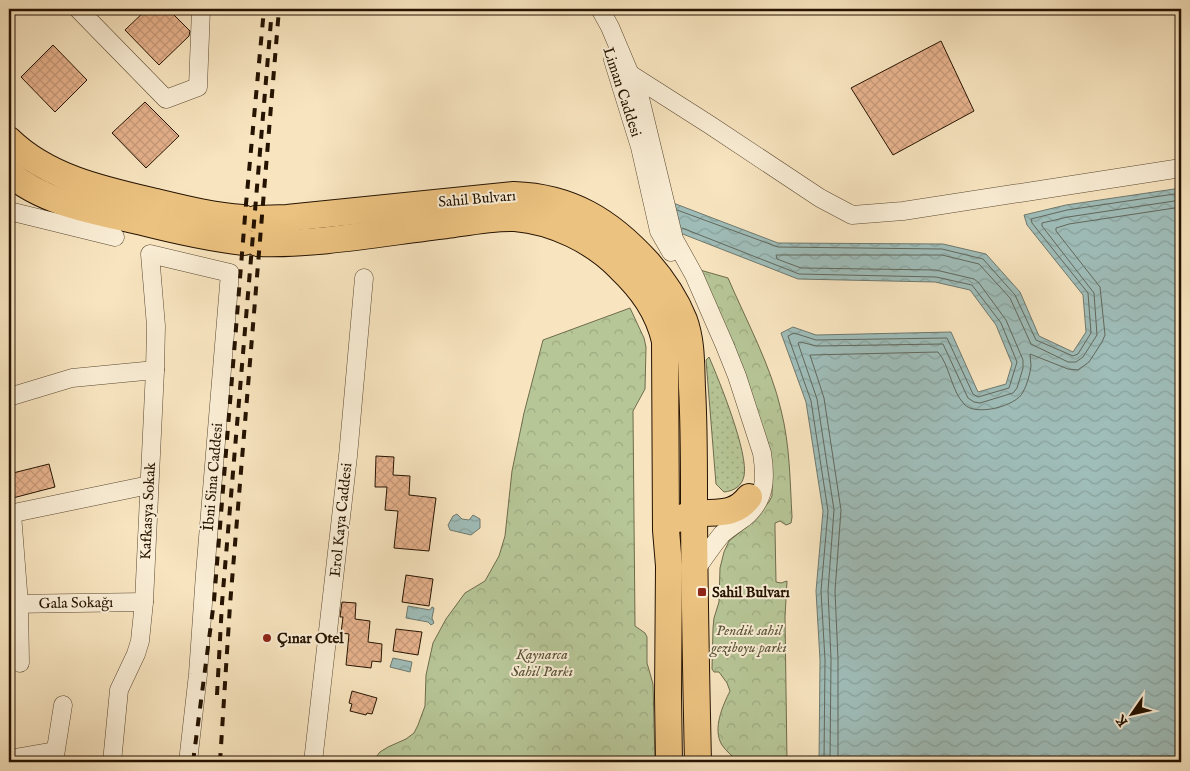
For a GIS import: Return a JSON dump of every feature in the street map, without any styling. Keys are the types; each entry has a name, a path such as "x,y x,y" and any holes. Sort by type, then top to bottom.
{"highway":[{"name":"Sahil Bulvarı","path":"9,140 33,159 53,171 74,180 121,194 203,213 250,231 311,241 515,218 551,226 566,232 600,251 615,262 650,302 665,341 667,536 651,616 650,687 659,695 668,696"},
{"name":"Sahil Bulvarı","path":"9,173 28,187 72,205 221,240 287,218 514,195 530,195 563,202 590,214 622,237 651,267 671,296 683,319 690,345 694,458 698,762"},
{"path":"694,458 704,483 714,496 729,502 749,497"},
{"path":"667,536 678,519 694,514 729,512 741,506 749,497"},
{"path":"669,762 668,696 696,689"}],"street":[{"path":"78,9 166,99 198,87 202,9"},
{"name":"Liman Caddesi","path":"589,9 612,57 640,147 653,177"},
{"name":"Liman Caddesi","path":"600,9 610,27 644,110 653,177"},
{"path":"630,74 820,198 852,216 903,211 1181,168"},
{"path":"653,177 664,223 694,275 737,376 762,454 765,475 763,492 755,507 743,519 722,534 694,572"},
{"path":"9,211 115,237"},
{"path":"664,223 662,238 684,273 737,404 755,472 755,482 749,497"},
{"name":"İbni Sina Caddesi","path":"150,254 230,273 204,574 198,674 188,762"},
{"name":"Kafkasya Sokak","path":"112,762 119,690 136,654 140,640 144,602 156,326 150,254"},
{"name":"Erol Kaya Caddesi","path":"314,762 348,456 364,278"},
{"path":"9,397 72,378 155,370"},
{"path":"20,663 14,604 10,514 149,485"},
{"name":"Gala Sokağı","path":"14,604 144,602"},
{"path":"9,759 55,757 63,705"}],"green space":[{"name":"Pendik sahil geziboyu parkı","path":"700,270 728,278 765,360 777,393 784,423 789,464 792,517 791,523 786,525 780,521 775,523 775,529 776,582 787,581 785,617 787,762 739,762 722,745 719,739 718,725 724,703 730,691 719,672 714,672 712,669 713,628 719,602 720,568 729,541 749,525 769,502 772,496 772,469"},
{"name":"Kaynarca Sahil Parkı","path":"630,308 644,338 646,347 645,389 633,411 635,626 645,633 647,637 647,663 653,684 655,762 372,762 380,752 414,733 425,706 426,675 433,643 446,619 465,593 485,581 499,556 505,536 512,471 524,413 543,340"},
{"path":"709,357 738,435 744,466 743,480 734,489 724,492 716,484 706,360"}],"water":[{"path":"1181,188 1181,762 819,762 820,660 816,591 823,511 806,402 781,333 793,327 816,335 951,332 978,392 1006,384 1012,364 996,325 970,290 935,282 798,279 675,231 668,201 778,243 943,244 986,254 1020,292 1039,336 1073,352 1086,332 1083,295 1027,225 1024,215 1066,205"},
{"path":"457,514 462,519 469,520 473,515 480,519 480,528 471,535 450,530 448,525 453,516"},
{"path":"408,606 430,610 432,607 434,608 432,618 434,623 431,625 428,622 406,618"},
{"path":"393,658 412,662 410,672 390,667"}],"building":[{"path":"147,9 168,9 190,31 189,36 159,65 125,30"},
{"path":"941,41 974,111 893,155 851,88"},
{"path":"53,45 87,80 55,112 21,77"},
{"path":"145,102 179,136 146,168 112,133"},
{"path":"376,456 394,457 393,475 410,476 409,495 436,498 429,551 394,548 398,511 385,510 387,487 375,487"},
{"path":"49,464 55,487 9,499 9,474"},
{"path":"406,575 433,579 429,606 402,602"},
{"path":"342,602 356,603 355,619 370,621 368,642 382,644 381,662 372,661 371,668 346,665 349,634 341,633 343,617 340,617"},
{"path":"396,629 422,632 418,655 393,651"},
{"path":"352,691 377,698 372,714 367,713 366,715 350,711 352,704 349,703"}],"railway":[{"path":"193,762 214,601 246,204 264,9"},
{"path":"217,695 222,603 272,9"},
{"path":"220,762 230,605 279,9"}],"place":[{"name":"Sahil Bulvarı","path":"702,592"},
{"name":"Çınar Otel","path":"267,638"}]}
